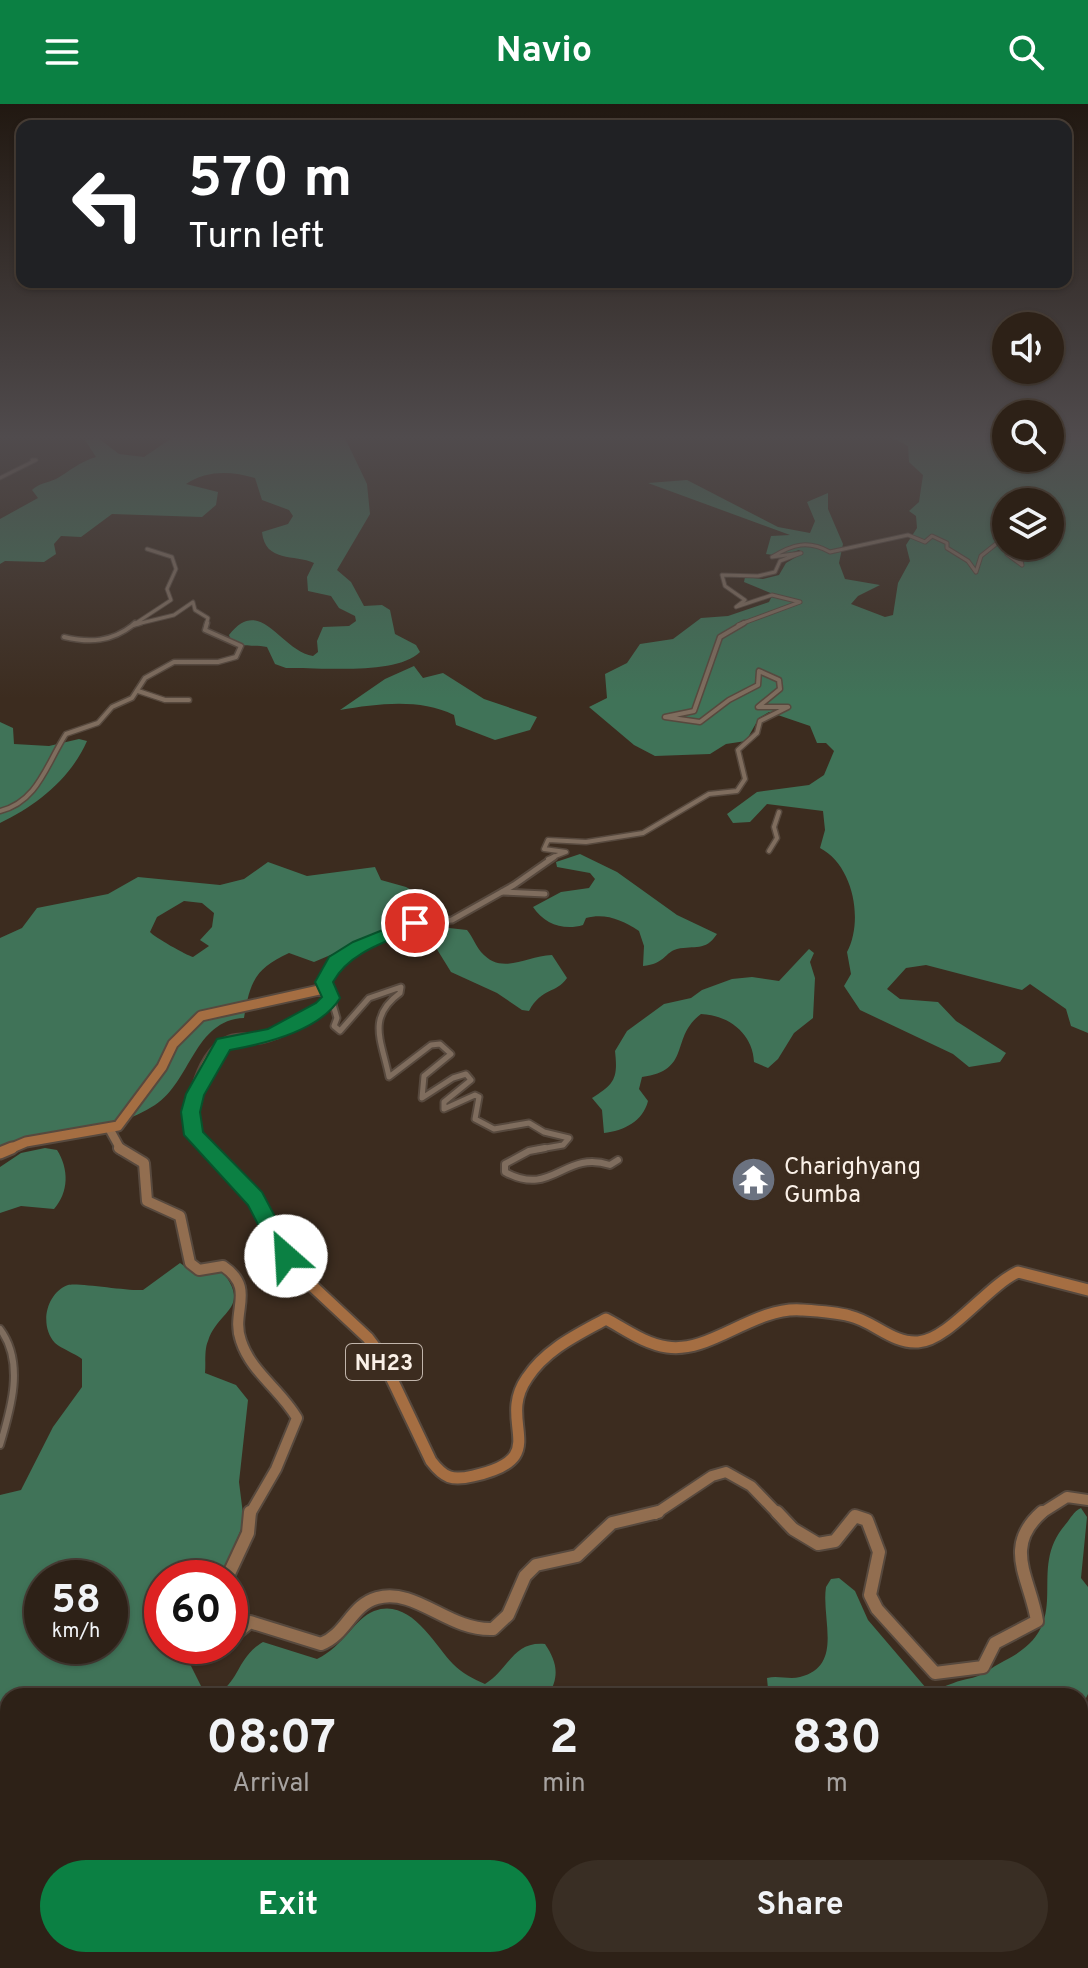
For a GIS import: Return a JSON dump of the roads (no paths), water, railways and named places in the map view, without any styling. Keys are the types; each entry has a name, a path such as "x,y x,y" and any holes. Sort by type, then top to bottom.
{"main road":[{"path":"0,1153 26,1142 110,1130 125,1119 162,1067 173,1044 201,1016 328,994"},
{"name":"NH23","path":"328,994 323,1007 272,1035 234,1039 220,1047 195,1094 190,1112 192,1130 261,1208 292,1267 359,1329 380,1354 431,1461 446,1477 456,1480 487,1474 511,1463 519,1450 515,1402 522,1384 545,1354 603,1320 616,1322 654,1344 681,1348 768,1313 811,1310 852,1316 888,1335 918,1342 966,1310 992,1286 1018,1272 1088,1290"},
{"path":"110,1130 119,1149 142,1160 147,1168 147,1201 180,1216 186,1232 190,1263 199,1270 223,1266 236,1275 242,1303 238,1327 241,1343 256,1371 297,1418 276,1469 250,1510 248,1533 235,1560"},
{"path":"248,1624 321,1644 328,1643 343,1631 355,1609 364,1602 385,1596 414,1601 457,1626 493,1629 513,1608 525,1576 536,1565 577,1556 612,1523 654,1515 712,1476 726,1472 743,1481 813,1542 830,1545 852,1518 867,1520 879,1559 870,1588 872,1603 905,1637 924,1665 935,1673 947,1674 983,1667 995,1643 1037,1621 1019,1550 1021,1534 1034,1518 1067,1496 1088,1500"}],"street":[{"path":"618,1160 610,1165 584,1160 565,1172 536,1181 511,1176 503,1169 505,1164 529,1151 563,1145 569,1138 544,1132 529,1123 494,1129 488,1127 475,1119 479,1097 475,1095 444,1109 444,1102 471,1080 466,1074 449,1078 428,1097 422,1098 424,1076 451,1054 440,1044 431,1045 389,1077 378,1020 384,1005 400,993 401,987 369,998 340,1031 334,1026 337,1018 324,982 335,962 359,947 415,923 452,920 502,892 545,860 566,852 544,849 548,840 586,842 643,833 709,794 734,793 742,785 744,770 738,750 757,733 760,721 788,707 758,707 780,689 779,680 759,671 758,685 729,700 700,722 665,717 694,711 705,689 703,680 712,663 714,646 723,633 757,620 787,601 800,602 772,595 736,607 745,600 725,586 722,575 758,576 775,572 780,561 801,553 794,551 787,557 771,555 788,546 815,544 830,552 908,535 925,542 932,536 947,543 947,548 968,561 976,572 981,556 992,547"},
{"path":"64,637 91,643 124,632 171,600 167,589 176,569 172,557 147,549"},
{"path":"0,811 21,801 39,782 66,734 98,723 112,707 138,691 145,678 174,662 209,664 236,657 243,648 205,630 208,618 195,610 193,602 174,615 133,625"},
{"path":"138,691 165,700 189,700"},
{"path":"769,851 777,838 774,827 779,812"},
{"path":"502,892 545,894"},
{"path":"0,1329 10,1339 13,1349 13,1380 0,1445"}],"place":[{"name":"Charighyang Gumba","path":"753,1180"}]}
